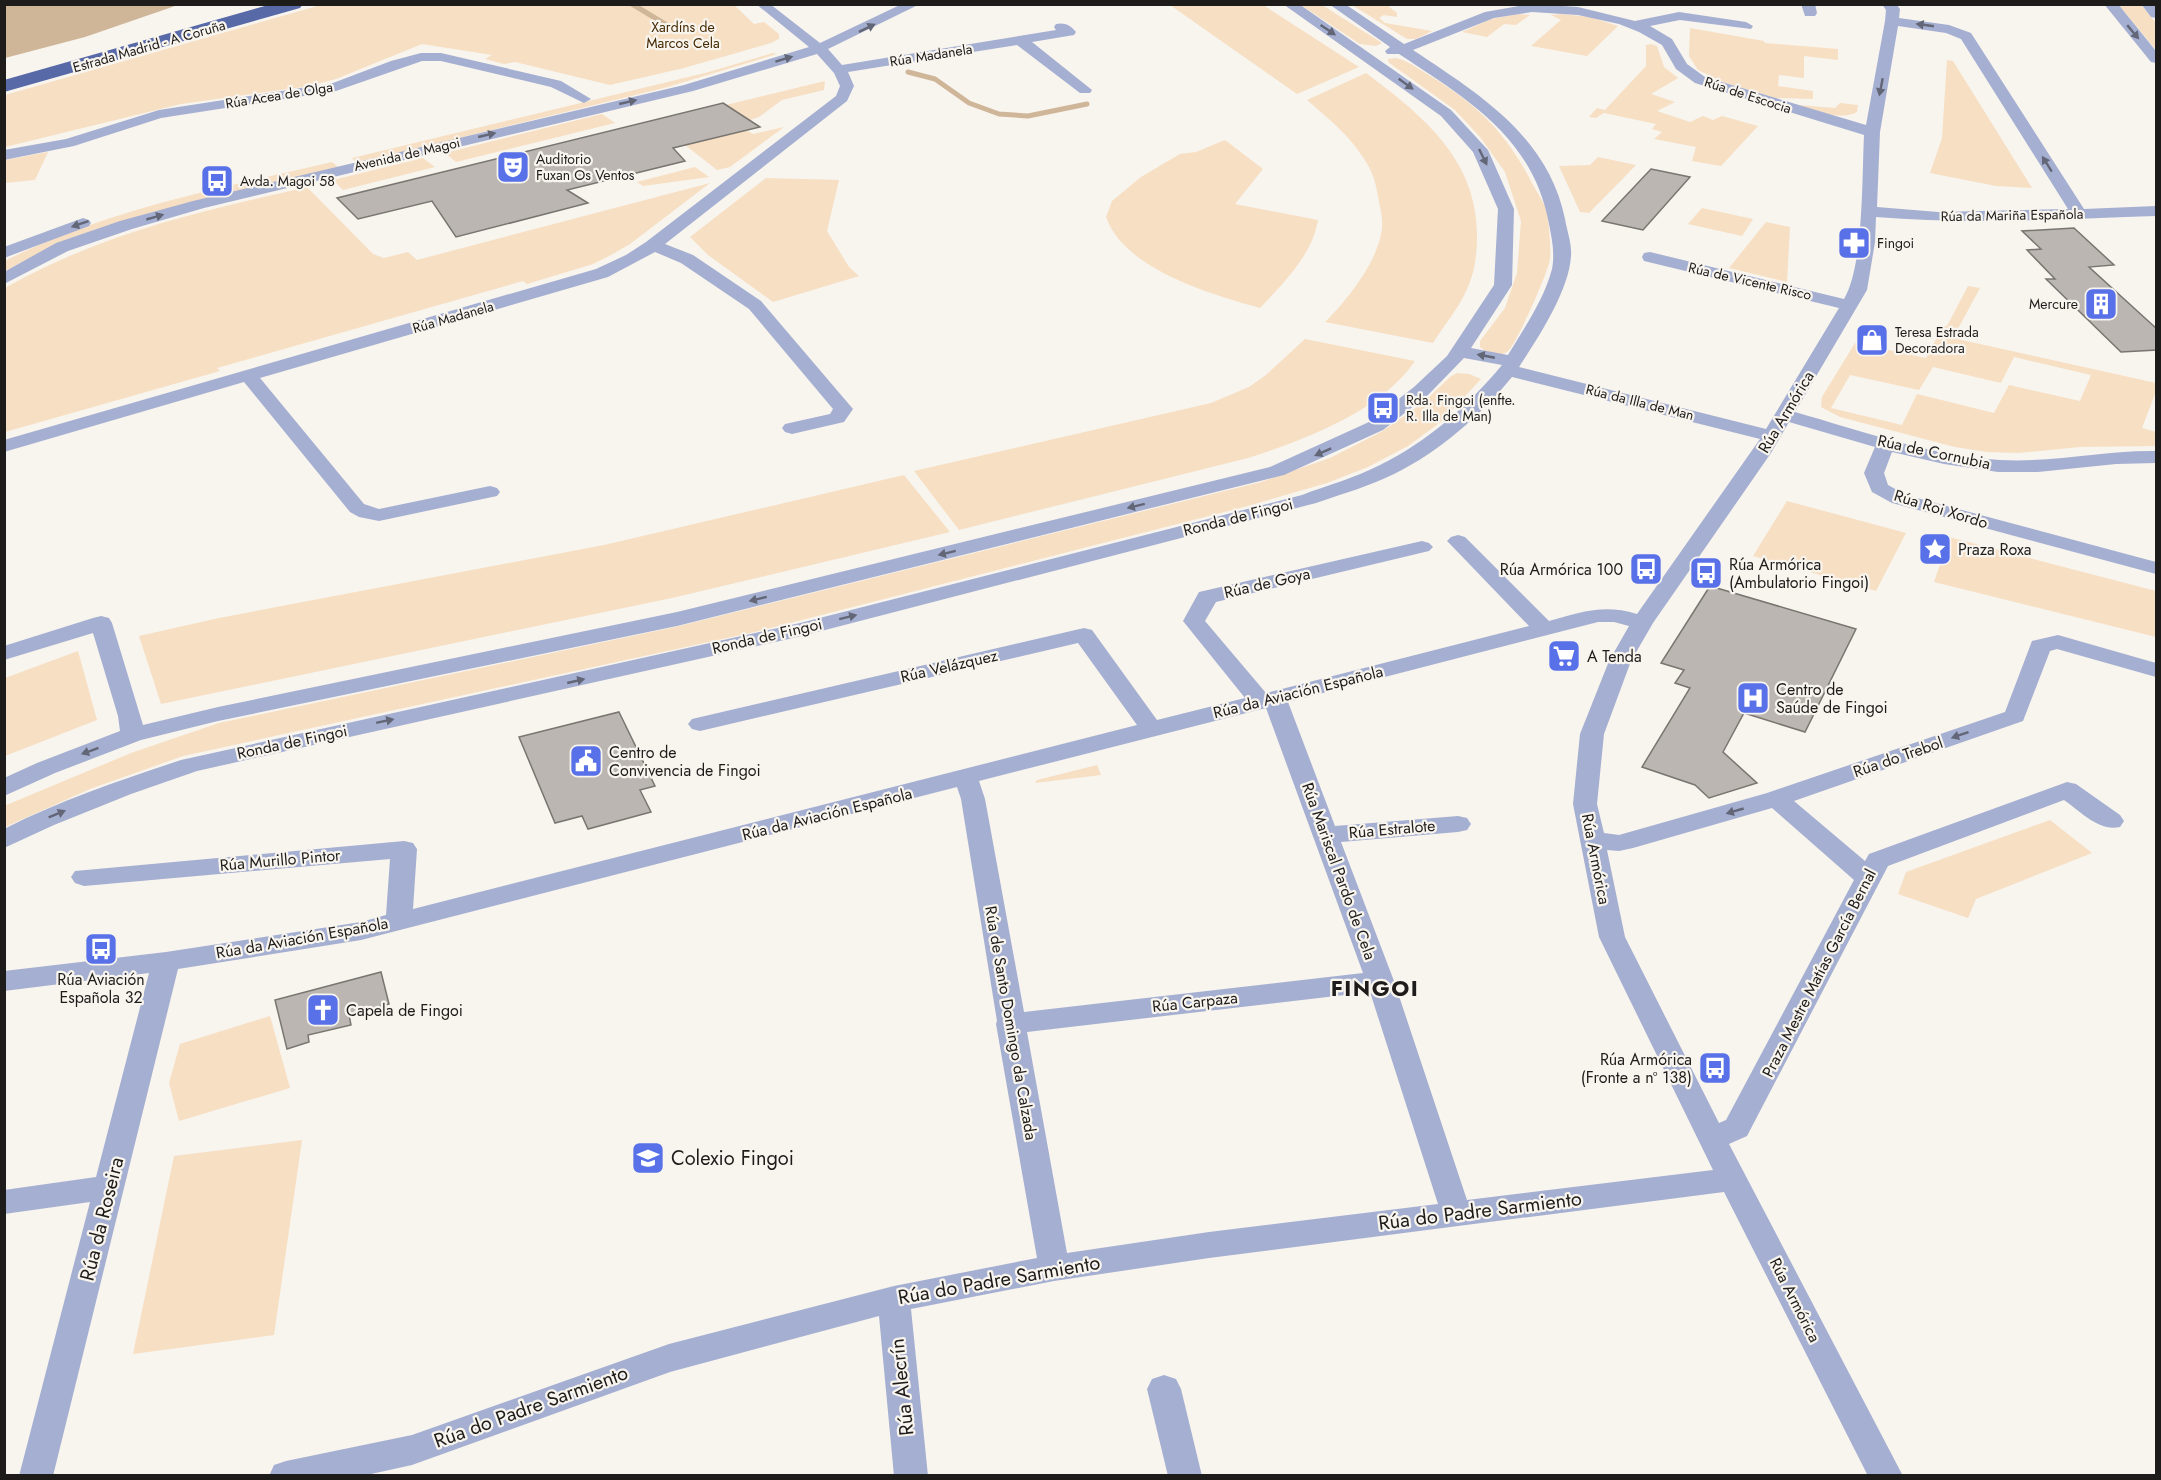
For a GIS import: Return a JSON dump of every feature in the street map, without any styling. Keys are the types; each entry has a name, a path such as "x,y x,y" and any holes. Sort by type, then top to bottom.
{"highway":[{"name":"Estrada Madrid - A Coruña","path":"4,88 294,4"}],"street":[{"path":"762,4 776,18 813,44 841,69"},
{"name":"Avenida de Magoi","path":"148,202 813,44 885,4"},
{"name":"Avenida de Magoi","path":"4,279 62,247 126,225 199,204 688,88 813,44 914,4"},
{"path":"4,788 46,768 134,735 218,714 677,619 1277,471 1376,426 1421,392 1454,358 1503,285 1506,209 1480,150 1446,113 1289,4"},
{"name":"Ronda de Fingoi","path":"4,840 45,819 122,788 190,765 802,629 1309,499 1370,477 1413,454 1438,438 1507,369 1548,302 1563,259 1556,206 1541,171 1520,142 1494,113 1335,4"},
{"path":"2110,4 2157,59"},
{"path":"2147,4 2157,14"},
{"path":"1872,5 1888,5"},
{"name":"Rúa Armórica","path":"1886,1476 1732,1179 1612,937 1585,804 1592,734 1620,661 1642,623 1772,436 1858,290 1867,242 1872,132 1892,21 1893,9 1888,5"},
{"name":"Rúa de Escocia","path":"1403,49 1422,44 1465,23 1492,14 1521,10 1575,10 1615,17 1638,24 1672,45 1683,69 1700,80 1872,132"},
{"path":"1638,24 1668,20 1681,10"},
{"path":"1681,10 1746,26"},
{"path":"1665,40 1676,36 1681,10"},
{"path":"1892,21 1949,29 1966,36 2079,213"},
{"name":"Rúa Madanela","path":"4,446 602,273 632,259 652,246 842,98 847,86 841,69 1069,32 1061,27"},
{"path":"1020,40 1085,90"},
{"path":"1366,56 1403,49"},
{"name":"Rúa Acea de Olga","path":"4,155 69,143 159,114 336,87 421,57 441,57 556,84 585,99"},
{"name":"Rúa da Mariña Española","path":"1868,212 1938,217 2157,211"},
{"path":"4,254 39,238 93,219"},
{"path":"652,246 670,250 687,259 755,305 843,409 837,418 792,428"},
{"name":"Rúa de Vicente Risco","path":"1650,257 1850,305"},
{"path":"1454,358 1507,369"},
{"name":"Rúa da Illa de Man","path":"1507,369 1772,436"},
{"path":"248,375 357,508 366,513 380,515 398,512 490,492"},
{"name":"Rúa de Cornubia","path":"1785,415 1947,458 1998,466 2031,466 2132,456 2157,457"},
{"name":"Rúa Roi Xordo","path":"1886,443 1874,473 1878,488 1899,499 2157,568"},
{"path":"1458,542 1545,629"},
{"name":"Rúa de Goya","path":"1268,700 1194,621 1207,597 1422,547"},
{"name":"Rúa da Aviación Española","path":"4,981 166,961 361,931 1598,615 1615,615 1642,623"},
{"path":"4,652 101,623 134,735"},
{"name":"Rúa Velázquez","path":"700,724 1084,635 1152,730"},
{"name":"Rúa do Trebol","path":"1592,840 1619,843 1776,799 2015,716 2040,645 2058,642 2157,670"},
{"name":"Rúa Mariscal Pardo de Cela","path":"1268,700 1326,835 1380,981 1446,1185 1458,1215"},
{"name":"Rúa de Santo Domingo da Calzada","path":"966,778 973,799 1010,1024 1054,1268"},
{"name":"Praza Mestre Matías García Bernal","path":"1712,1139 1737,1128 1878,860 2067,790 2111,821"},
{"path":"1776,799 1868,878"},
{"name":"Rúa Estralote","path":"1326,835 1458,824"},
{"name":"Rúa Murillo Pintor","path":"84,877 404,849 399,922"},
{"name":"Rúa da Roseira","path":"36,1476 166,961"},
{"name":"Rúa Carpaza","path":"1010,1024 1380,981"},
{"name":"Rúa do Padre Sarmiento","path":"286,1476 412,1449 669,1358 894,1299 1054,1268 1209,1245 1732,1179"},
{"path":"4,1202 110,1187"},
{"name":"Rúa Alecrín","path":"894,1299 911,1476"},
{"path":"1164,1389 1185,1476"}],"green space":[{"name":"Xardíns de Marcos Cela","path":"321,5 734,5 754,24 764,22 779,34 779,39 684,68 610,85 515,62 504,64 485,59 492,55 422,44 336,79 310,86 181,104 5,147 5,95"},
{"path":"1170,5 1263,5 1359,67 1297,94"},
{"path":"1301,5 1322,5 1382,43 1376,46 1360,44"},
{"path":"1352,5 1387,5 1397,13 1397,17 1384,15 1379,18 1385,23 1432,31 1416,39 1407,39"},
{"path":"2119,5 2141,5 2156,23 2156,50"},
{"path":"1518,14 1530,15 1516,25 1504,24 1487,37 1462,32 1491,19"},
{"path":"1551,15 1590,17 1618,26 1587,56 1531,46 1561,20"},
{"path":"1690,28 1765,43 1838,49 1838,60 1804,56 1804,78 1779,75 1778,86 1813,91 1813,99 1775,98 1723,82 1698,70 1689,56"},
{"path":"1646,45 1657,46 1664,67 1678,78 1651,94 1675,102 1657,111 1690,122 1703,116 1713,120 1722,116 1758,126 1721,166 1692,161 1696,147 1654,139 1662,132 1652,129 1656,124 1604,113 1596,118 1589,117 1597,108 1605,110 1646,66"},
{"path":"773,53 777,54 664,88 357,163 352,158 705,73"},
{"path":"1396,58 1410,63 1449,88 1491,123 1513,151 1546,209 1550,248 1548,267 1513,344 1502,354 1486,351 1480,347 1480,341 1505,308 1517,273 1521,221 1505,172 1480,137 1455,110 1388,62 1388,59"},
{"path":"1947,60 1953,61 2032,188 1996,186 1930,173 1942,138"},
{"path":"1366,73 1407,105 1442,141 1457,161 1468,184 1475,208 1477,242 1472,276 1460,303 1433,343 1325,322 1344,302 1363,276 1377,247 1382,218 1374,180 1363,157 1341,130 1307,100"},
{"path":"825,81 824,90 782,100 759,117 750,120 726,105"},
{"path":"1840,103 1858,105 1857,112 1843,116 1799,105 1835,108"},
{"path":"602,114 615,123 456,162 445,153"},
{"path":"784,127 730,167 717,170 685,145 746,130 753,134"},
{"path":"1225,140 1263,169 1235,204 1318,220 1315,233 1303,257 1287,279 1260,308 1195,287 1150,265 1131,252 1116,236 1106,217 1112,201 1141,177 1180,154 1196,152"},
{"path":"48,152 35,180 5,183 5,160"},
{"path":"1598,157 1636,165 1589,213 1580,212 1559,166 1590,165"},
{"path":"423,158 435,167 343,190 333,180"},
{"path":"332,162 338,167 26,260 5,271 5,261 84,227 165,202"},
{"path":"695,167 709,177 643,186 637,182"},
{"path":"766,178 839,180 827,231 849,267 859,276 773,302 708,255 690,237"},
{"path":"710,183 630,244 593,264 527,284 523,281 217,368 220,371 5,432 5,288 41,269 115,238 190,215 307,187 373,254 384,258 408,252 417,260"},
{"path":"1702,208 1753,219 1742,236 1688,224"},
{"path":"1766,222 1790,227 1787,282 1729,268"},
{"path":"1968,286 1980,288 1953,338 2156,383 2156,394 2142,428 2156,432 2156,446 2080,447 2018,453 1987,452 1955,447 1840,417 1821,407 1822,397 1855,343 1926,358 1943,326 1947,326","holes":["2014,357 2091,375 2080,401 2009,385 1994,413 1917,394 1902,425 1831,408 1850,375 1919,390 1933,367 2001,383"]},
{"path":"1305,339 1415,361 1400,379 1362,409 1316,433 1293,442 1248,458 959,530 914,471 1211,403 1249,387 1266,375"},
{"path":"1457,373 1469,374 1481,379 1442,421 1408,446 1368,467 1327,483 1244,507 755,632 183,756 90,789 5,827 4,806 131,753 219,723 675,627 1261,482 1330,458 1381,432 1423,403"},
{"path":"904,475 950,532 672,598 161,704 139,636 219,618 604,545"},
{"path":"1787,501 1906,533 1876,591 1753,556"},
{"path":"1949,537 2156,591 2156,637 1934,582 1944,553 1941,539"},
{"path":"78,651 97,720 5,756 5,678"},
{"path":"1097,765 1101,775 1035,783 1037,780"},
{"path":"2050,820 2092,853 1976,899 1968,918 1898,894 1906,872"},
{"path":"270,1016 290,1088 179,1121 169,1083 180,1044"},
{"path":"302,1140 274,1335 133,1354 174,1156"}],"shaded area":[{"path":"5,4 178,5 85,37 5,58"}],"building":[{"name":"Auditorio Fuxan Os Ventos","path":"723,103 760,127 673,148 685,161 567,190 588,203 456,237 432,201 358,219 337,198"},
{"path":"1651,169 1690,177 1643,230 1602,221"},
{"name":"Mercure","path":"2074,228 2114,265 2089,267 2157,329 2157,350 2121,352 2046,279 2055,279 2027,250 2041,249 2022,231"},
{"name":"Centro de Saúde de Fingoi","path":"1710,586 1856,629 1805,732 1744,713 1723,752 1757,783 1709,798 1695,785 1642,767 1690,688 1675,683 1684,670 1661,663"},
{"name":"Centro de Convivencia de Fingoi","path":"619,712 655,786 640,790 651,812 588,829 582,816 555,823 519,737"},
{"name":"Capela de Fingoi","path":"381,972 389,1004 349,1015 351,1025 308,1035 309,1042 287,1049 275,1000"}],"waterway":[{"path":"632,4 675,30"},
{"path":"908,72 935,79 969,103 999,114 1028,116 1087,104"}],"place":[{"name":"Auditorio Fuxan Os Ventos","path":"513,167"},
{"name":"Avda. Magoi 58","path":"217,181"},
{"name":"Fingoi","path":"1854,243"},
{"name":"Mercure","path":"2101,304"},
{"name":"Teresa Estrada Decoradora","path":"1872,340"},
{"name":"Rda. Fingoi (enfte. R. Illa de Man)","path":"1383,408"},
{"name":"Praza Roxa","path":"1935,549"},
{"name":"Rúa Armórica 100","path":"1646,569"},
{"name":"Rúa Armórica (Ambulatorio Fingoi)","path":"1706,573"},
{"name":"A Tenda","path":"1564,656"},
{"name":"Centro de Saúde de Fingoi","path":"1753,698"},
{"name":"Centro de Convivencia de Fingoi","path":"586,761"},
{"name":"Rúa Aviación Española 32","path":"101,949"},
{"name":"Capela de Fingoi","path":"323,1010"},
{"name":"Rúa Armórica (Fronte a nº 138)","path":"1715,1068"},
{"name":"Colexio Fingoi","path":"648,1158"}],"district":[{"name":"FINGOI","path":"1375,988"}]}
